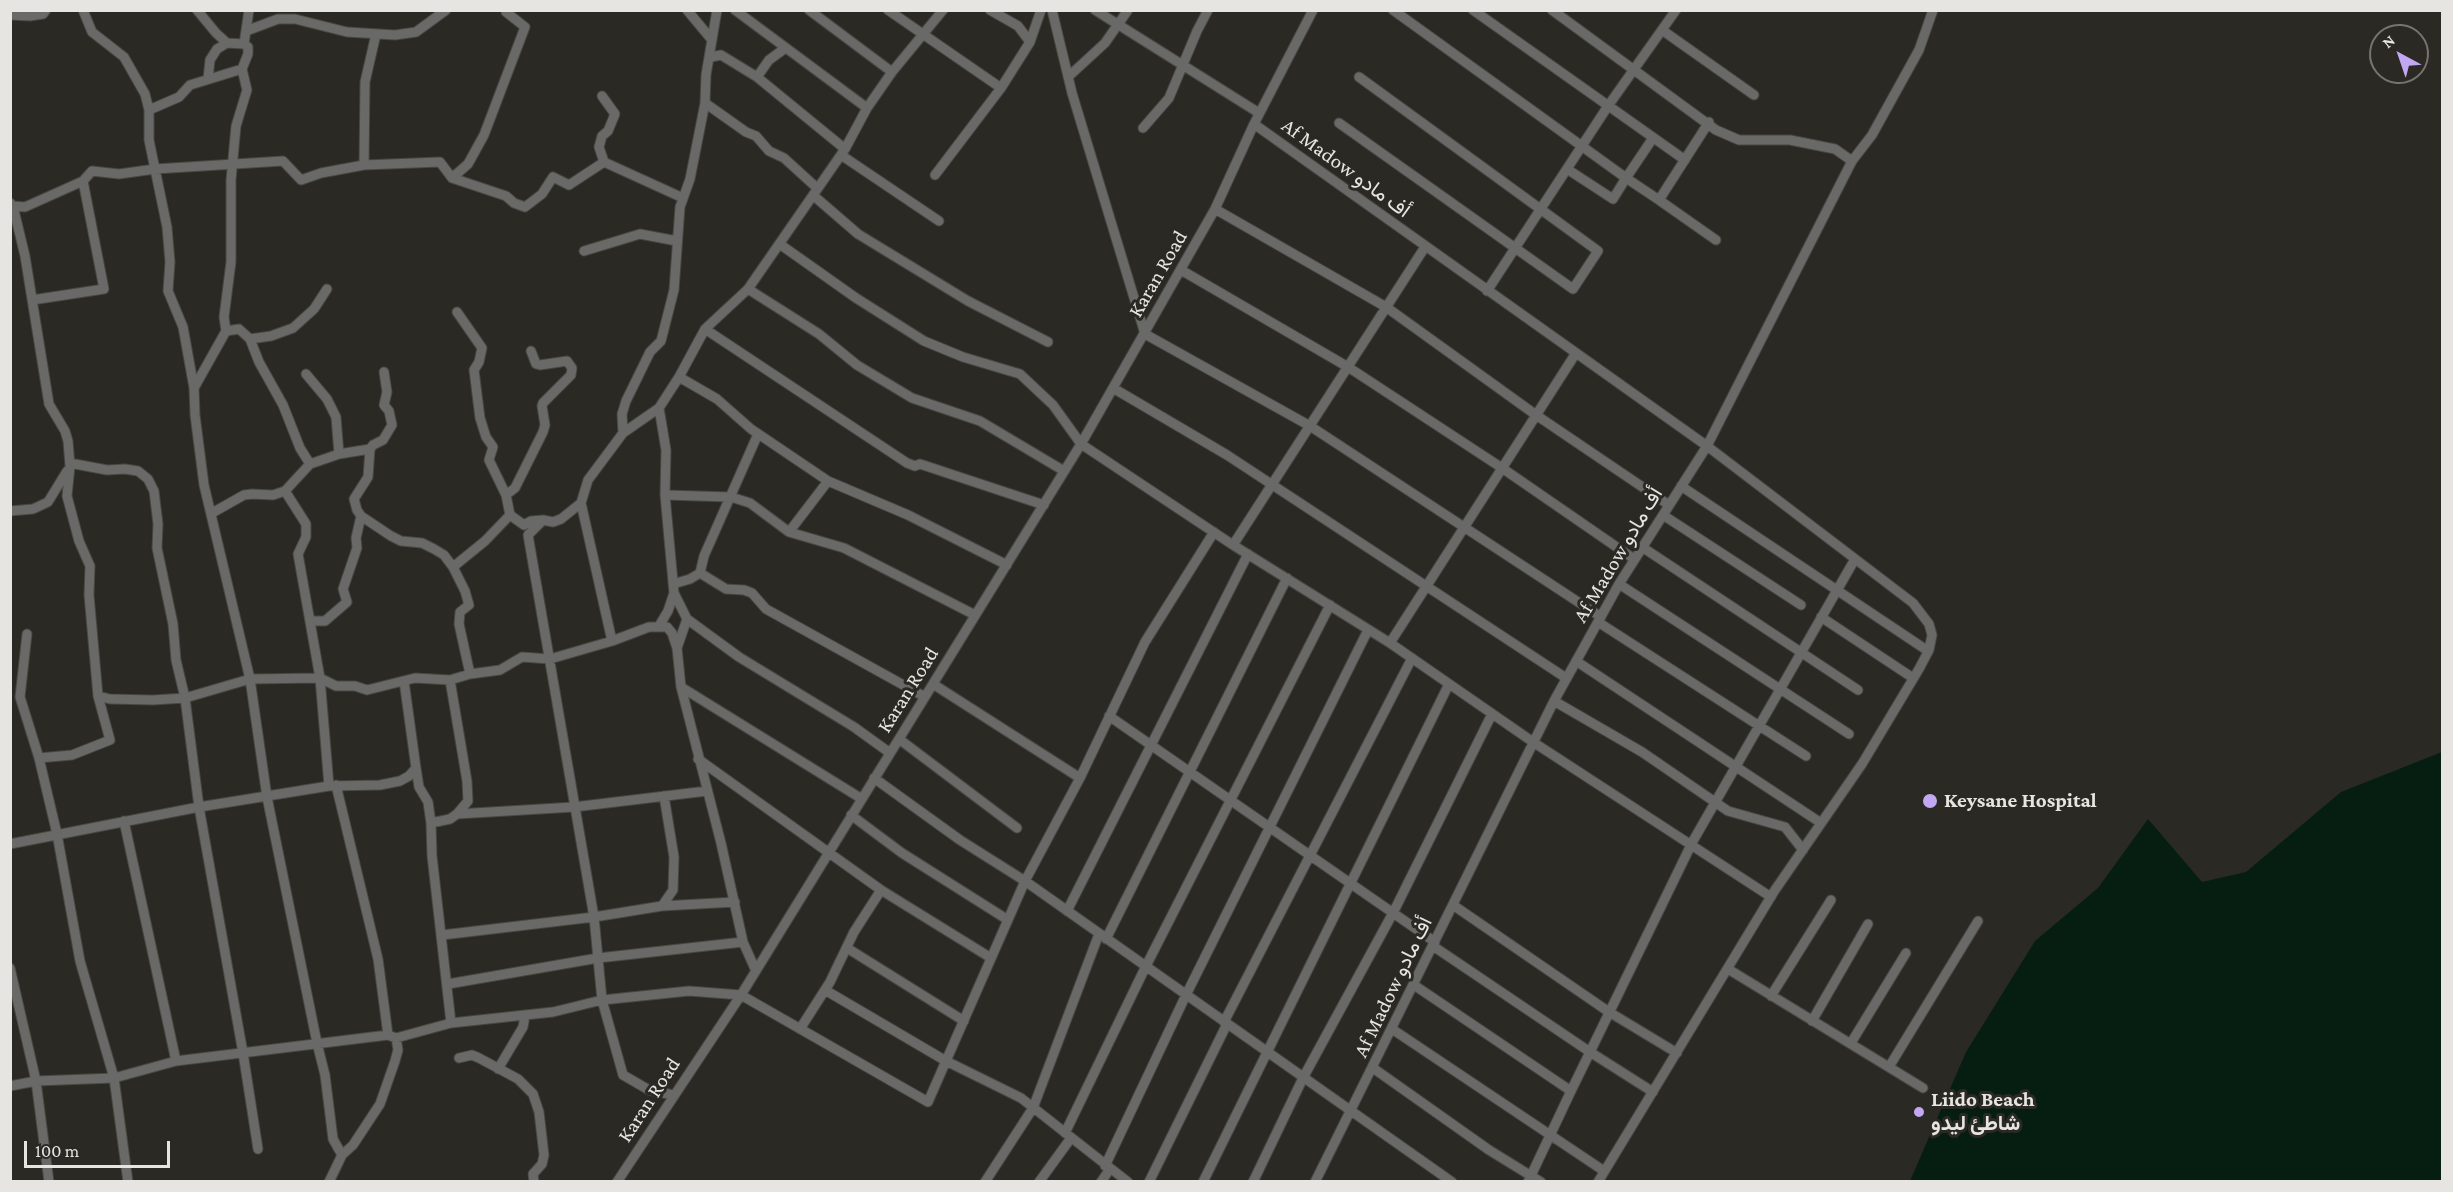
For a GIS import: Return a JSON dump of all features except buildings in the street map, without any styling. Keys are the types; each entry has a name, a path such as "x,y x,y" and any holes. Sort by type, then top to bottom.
{"street":[{"path":"10,15 30,16 43,14 46,10"},
{"path":"83,10 92,32 124,57 141,83 149,110 149,140 167,227 170,262 168,291 183,327 194,388 202,474 250,679 267,797 316,1043 325,1075 333,1139 342,1155"},
{"path":"197,10 227,43"},
{"path":"244,44 249,10"},
{"path":"246,31 278,19 297,15 347,32 376,34 416,32 446,10"},
{"path":"687,10 712,40"},
{"path":"622,433 622,414 626,400 651,352 661,341 674,290 680,207 690,178 705,103 706,75 711,57 717,10"},
{"path":"735,10 867,108"},
{"path":"809,10 892,72"},
{"path":"888,10 923,37 1001,88"},
{"path":"612,641 581,502 588,480 622,433 658,408 679,377 705,329 748,290 843,152 867,108 892,72 943,10"},
{"path":"990,10 1018,26 1030,42"},
{"path":"935,175 1001,88 1030,42 1041,10"},
{"path":"1052,10 1068,77 1144,334 1310,426 1465,526 1599,619 1806,756"},
{"path":"1095,10 1260,113"},
{"path":"1068,77 1105,43 1128,10"},
{"path":"1143,128 1169,98 1208,10"},
{"name":"Karan Road","path":"617,1182 741,995 1081,444 1215,209 1254,124 1313,10"},
{"path":"1393,10 1582,147 1716,240"},
{"path":"1473,10 1685,160"},
{"path":"1552,10 1716,130 1739,140 1790,140 1835,149 1852,161"},
{"path":"1487,291 1608,106 1676,10"},
{"path":"1598,1182 1771,897 1862,764 1928,651 1932,634 1922,612 1707,446 1852,161 1872,135 1919,50 1933,10"},
{"path":"452,178 468,164 484,135 525,27 504,11"},
{"path":"1662,30 1754,95"},
{"path":"364,165 364,82 376,34"},
{"path":"194,388 226,331 224,317 231,262 232,164 236,126 247,90 242,69 248,54 248,47 244,44 227,43 217,48 208,70 208,79"},
{"path":"757,77 769,60 784,48"},
{"path":"711,57 720,55 757,77 843,152 939,220"},
{"path":"149,110 179,97 190,86 242,69"},
{"path":"1339,123 1573,290 1598,251 1359,77"},
{"path":"602,96 615,114 598,147 604,162 683,198"},
{"path":"705,103 746,132 756,136 769,151 784,158 858,234 968,301 1048,342"},
{"path":"1659,200 1709,123"},
{"name":"Af Madow أف مادو","path":"1254,124 1707,446 1634,559 1566,678 1315,1182"},
{"path":"1567,169 1613,199 1653,138"},
{"path":"39,758 72,755 110,740 98,696 89,595 90,566 79,541 67,495 70,466 65,431 49,404 25,256 12,205 25,207 83,181 92,171 119,174 155,169 283,161 301,180 321,173 364,165 440,162 452,178 506,196 514,203 525,207 542,194 553,177 569,185 604,162"},
{"path":"32,300 104,289 83,181"},
{"path":"1215,209 1386,307 1536,415 1669,505"},
{"path":"584,251 640,234 677,242"},
{"path":"781,245 856,298 924,341 963,357 1020,374 1053,405 1081,444 1233,545 1390,643 1533,742 1771,897"},
{"path":"1233,545 1425,247"},
{"path":"1181,270 1348,367 1502,468 1634,559"},
{"path":"250,339 271,336 293,328 315,309 327,290"},
{"path":"748,290 819,334 867,372 912,398 980,421 1064,471"},
{"path":"456,312 482,348 479,362 474,370 480,418 486,437 493,447 489,460 506,495 510,514 524,525 531,520 553,522 561,519 581,502"},
{"path":"226,331 239,329 250,339 266,376 283,405 300,448 310,464"},
{"path":"705,329 907,463 915,466 920,464 1044,505"},
{"path":"506,495 516,488 543,432 545,425 542,406 572,375 572,368 567,361 536,364 531,351"},
{"path":"1390,643 1576,353"},
{"path":"384,372 387,392 384,405 389,411 392,425 387,437 370,449 368,477 354,499 357,510 361,516 401,541 422,543 434,549 444,555 453,567 469,605 460,612 459,624 470,674"},
{"path":"306,374 327,399 336,417 339,454"},
{"path":"679,377 717,399 758,434 828,481 908,515 1006,565"},
{"path":"1113,388 1227,455 1566,678"},
{"path":"658,408 666,450 665,495 674,588 687,619 739,657 854,727 890,753"},
{"path":"659,626 668,611 674,588 700,573 704,556 758,434"},
{"path":"212,513 244,495 273,495 285,491 310,464 339,454 370,449"},
{"path":"10,511 33,509 48,502 70,466 75,464 107,470 138,471 152,486 158,524 157,548 173,624 176,660 185,698 198,807 243,1053 258,1149"},
{"path":"789,532 828,481"},
{"path":"1681,486 1928,651"},
{"path":"285,491 306,524 306,537 298,554 320,678 332,785 378,959 392,1036 398,1050 380,1104 353,1145 342,1155 329,1182"},
{"path":"665,495 730,497 750,503 789,532 844,548 975,615"},
{"path":"453,567 485,541 510,514"},
{"path":"1663,515 1801,605"},
{"path":"311,621 325,621 347,602 343,590 357,548 356,538 361,516"},
{"path":"543,520 528,535 594,917 602,1000 623,1075 649,1090 673,1095"},
{"path":"10,1086 36,1082 114,1078 176,1061 392,1036 451,1023 553,1012 602,1000 689,991 741,995 928,1102 1025,881 1080,778 1145,642 1214,532"},
{"path":"1642,547 1858,690"},
{"path":"1067,911 1248,554"},
{"path":"1529,1178 1691,845 1855,559"},
{"path":"700,573 726,589 752,593 766,609 925,697"},
{"path":"985,1182 1034,1108 1103,936 1190,772 1287,578"},
{"path":"1619,584 1849,734"},
{"path":"1039,1182 1068,1136 1146,966 1330,605"},
{"path":"1821,617 1913,678"},
{"path":"676,648 687,619"},
{"path":"98,696 110,699 153,700 185,698 250,679 320,678 336,686 355,686 367,690 415,678 450,680 470,674 500,670 522,657 550,659 612,641 648,627 667,627 672,633 676,648 681,687 743,942 756,971"},
{"path":"1101,1182 1186,995 1368,630"},
{"path":"27,634 15,695 39,758 57,834 80,961 114,1078 128,1182"},
{"path":"1149,1182 1225,1023 1412,658"},
{"path":"1576,661 1821,823"},
{"path":"431,823 450,819 468,801 450,680"},
{"path":"404,681 416,768 420,787 428,802 431,823 432,856 451,1023"},
{"path":"933,684 1080,778"},
{"path":"1203,1182 1449,684"},
{"path":"681,687 861,799"},
{"path":"1554,701 1642,752 1728,811 1785,827 1803,850"},
{"path":"1253,1182 1303,1078 1393,912 1492,714"},
{"path":"1109,716 1393,912 1434,944 1590,1052 1653,1092"},
{"path":"899,739 1017,828"},
{"path":"698,759 881,890 991,958"},
{"path":"10,844 198,807 332,785 380,786 409,776 416,768"},
{"path":"874,778 960,840 1025,881 1452,1182"},
{"path":"457,814 574,807 707,791"},
{"path":"662,906 673,890 674,857 664,796"},
{"path":"851,815 902,853 1008,920"},
{"path":"124,821 176,1061"},
{"path":"800,1029 825,990 881,890"},
{"path":"1771,996 1831,900"},
{"path":"442,935 594,917 662,906 735,902"},
{"path":"1453,905 1610,1012 1677,1053"},
{"path":"1889,1067 1978,921"},
{"path":"1812,1021 1868,924"},
{"path":"448,984 598,958 743,942"},
{"path":"847,948 964,1021"},
{"path":"1851,1043 1906,952"},
{"path":"10,968 36,1082 49,1182"},
{"path":"1728,969 1923,1088"},
{"path":"1414,985 1571,1091"},
{"path":"825,990 946,1061 1022,1098 1128,1182"},
{"path":"498,1069 523,1027 525,1016"},
{"path":"1392,1029 1604,1171"},
{"path":"459,1058 472,1055 518,1079 533,1094 539,1112 544,1159 533,1174 534,1182"},
{"path":"1373,1068 1529,1178 1541,1182"}],"shaded area":[{"path":"2442,752 2442,1181 1910,1181 1966,1052 2035,941 2098,888 2148,819 2202,882 2246,872 2341,792"}],"place":[{"name":"Keysane Hospital","path":"1930,801"},
{"name":"Liido Beach شاطئ ليدو","path":"1919,1112"}]}
